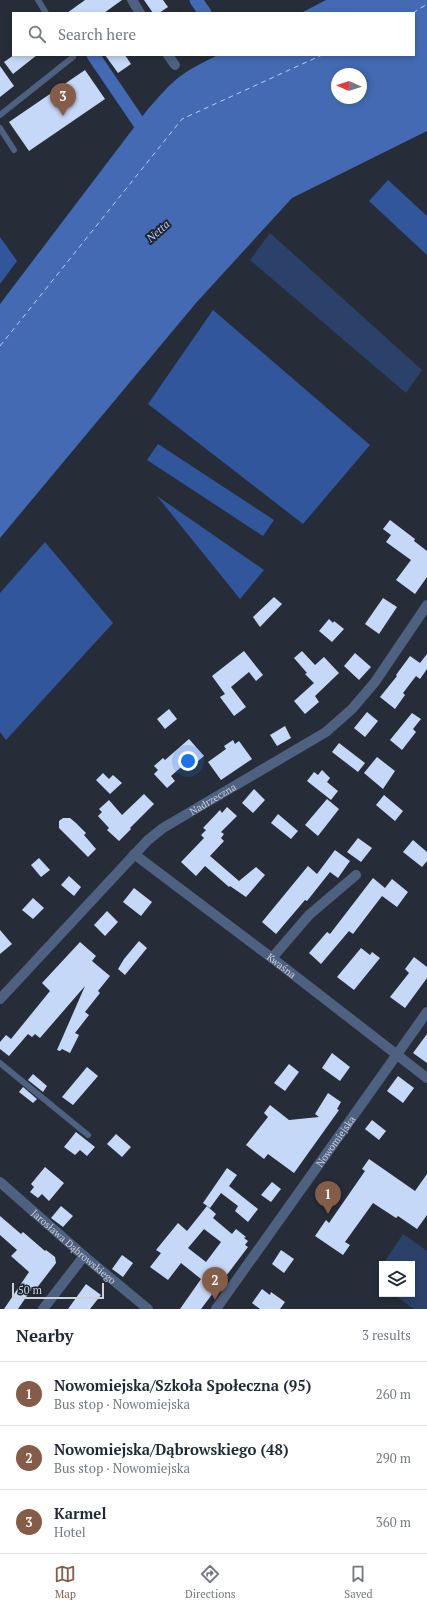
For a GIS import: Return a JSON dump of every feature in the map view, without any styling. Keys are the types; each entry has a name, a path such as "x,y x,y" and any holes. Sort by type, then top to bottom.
{"street":[{"path":"132,0 139,12"},
{"path":"169,56 175,65"},
{"name":"Nadrzeczna","path":"0,999 148,840 163,828 326,732 352,709 375,682 427,605"},
{"name":"Kwaśna","path":"134,854 427,1078"},
{"path":"272,958 309,915 356,875"},
{"name":"Nowomiejska","path":"216,1309 398,1055 427,1012"},
{"name":"Jarosława Dąbrowskiego","path":"0,1182 84,1256 148,1309"},
{"path":"43,1309 84,1256"}],"lane":[{"path":"38,0 45,12"},
{"path":"0,115 72,56"},
{"path":"0,128 14,150"},
{"path":"0,1062 88,1135"}],"shaded area":[{"path":"388,180 427,216 427,255 369,201"},
{"path":"270,233 422,370 406,393 250,260"},
{"path":"0,237 17,261 0,284"},
{"path":"213,310 370,445 303,524 148,404"},
{"path":"158,444 274,520 263,536 147,460"},
{"path":"157,496 264,570 240,599"},
{"path":"45,542 113,623 6,740 0,732 0,593"},
{"path":"403,1234 427,1251 427,1309 414,1309 397,1297 415,1297 415,1261 385,1261"}],"water":[{"name":"Netta","path":"326,0 427,0 427,131 292,198 196,303 0,538 0,304 148,109 164,91 186,72 216,56 415,56 415,12 303,12"}],"building":[{"path":"85,0 122,0 105,12 68,12"},
{"path":"144,0 163,0 168,7 160,12 152,12"},
{"path":"13,56 36,56 13,74 4,62"},
{"path":"106,56 126,56 131,64 118,73"},
{"path":"0,66 14,86 0,97"},
{"path":"85,70 105,99 29,151 9,122"},
{"path":"390,520 415,539 414,541 427,551 427,577 415,594 396,580 411,560 386,542 391,535 383,529"},
{"path":"274,597 282,604 260,627 253,617"},
{"path":"383,598 397,607 379,634 365,624"},
{"path":"329,619 344,629 332,642 319,631"},
{"path":"244,651 263,675 256,681 249,672 231,687 246,707 234,716 220,697 225,694 212,676"},
{"path":"302,651 315,665 324,657 339,673 315,696 319,702 305,714 294,701 314,683 305,674 307,673 294,658"},
{"path":"355,653 371,667 359,680 344,666"},
{"path":"427,654 427,669 420,679 416,676 403,693 405,695 395,709 380,697 397,676 396,675 410,656 420,663"},
{"path":"169,709 177,719 165,729 157,719"},
{"path":"367,712 378,721 365,737 354,728"},
{"path":"412,713 421,719 413,729 416,732 402,750 390,740"},
{"path":"285,726 291,738 277,746 270,735"},
{"path":"189,739 204,756 191,767 187,762 171,776 175,781 167,788 154,774 158,770 154,766 163,758 165,760"},
{"path":"233,740 235,744 239,741 252,759 221,780 208,762 226,749 224,746"},
{"path":"339,743 365,763 358,772 332,752"},
{"path":"377,757 395,771 383,789 364,773"},
{"path":"322,770 330,778 327,782 338,791 331,800 307,781 314,772 318,775"},
{"path":"103,773 109,779 113,775 122,783 110,794 96,780"},
{"path":"254,789 265,800 253,813 242,803"},
{"path":"144,794 154,804 119,841 107,830 109,828 98,816 102,812 99,809 109,800 122,815"},
{"path":"384,795 403,811 395,821 376,805"},
{"path":"327,799 339,809 318,836 305,825"},
{"path":"227,807 237,816 221,832 224,834 221,838 224,841 210,856 239,881 256,867 265,875 246,897 230,886 229,887 205,866 196,876 181,862 204,838 201,835 206,830 203,828 220,810 222,813"},
{"path":"278,814 298,831 291,839 271,823"},
{"path":"63,818 70,818 86,833 84,835 96,849 88,857 59,828 59,821"},
{"path":"358,838 372,848 361,862 347,852"},
{"path":"413,840 427,852 427,861 422,867 403,852"},
{"path":"335,850 350,861 338,878 330,872 307,901 305,900 276,934 262,922 308,866 317,874"},
{"path":"39,858 50,870 41,877 31,865"},
{"path":"69,876 81,887 74,896 61,885"},
{"path":"373,878 385,888 392,879 408,892 397,907 382,896 353,934 349,931 321,964 309,953 327,932 330,934"},
{"path":"134,888 152,902 141,916 123,902"},
{"path":"33,898 44,908 33,919 22,910"},
{"path":"107,911 118,922 105,936 94,925"},
{"path":"0,930 12,944 0,954"},
{"path":"139,941 147,948 125,975 118,969"},
{"path":"80,942 96,956 92,961 110,976 98,991 100,993 85,1012 89,1015 75,1033 79,1035 70,1053 62,1049 60,1051 57,1050 85,986 40,1038 35,1034 32,1037 28,1034 9,1056 0,1049 0,1042 6,1035 11,1039 50,991 42,983"},
{"path":"361,948 370,955 372,952 380,958 354,990 337,977"},
{"path":"414,957 427,967 427,978 405,1008 390,997 409,973 405,969"},
{"path":"427,1034 427,1063 413,1053"},
{"path":"332,1053 350,1067 340,1081 322,1068"},
{"path":"289,1064 299,1072 285,1091 274,1083"},
{"path":"87,1067 98,1076 73,1105 62,1097"},
{"path":"33,1074 47,1086 43,1092 28,1080"},
{"path":"398,1076 414,1088 403,1103 387,1091"},
{"path":"23,1087 37,1099 33,1103 19,1092"},
{"path":"328,1093 341,1102 337,1109 339,1110 294,1173 268,1154 264,1159 246,1145 268,1117 264,1113 270,1105 289,1120 319,1117 315,1114"},
{"path":"372,1120 386,1131 379,1140 365,1129"},
{"path":"76,1132 95,1147 87,1156 80,1150 75,1155 64,1147"},
{"path":"116,1134 131,1147 122,1157 107,1144"},
{"path":"369,1159 415,1191 427,1174 427,1215 417,1229 398,1216 396,1218 373,1203 345,1242 350,1245 343,1255 315,1236 326,1220 329,1223 365,1171 362,1169"},
{"path":"45,1167 64,1183 49,1201 42,1194 38,1198 30,1192 34,1187 31,1184"},
{"path":"227,1168 237,1175 229,1186 258,1209 248,1222 235,1211 238,1206 221,1193 210,1208 203,1203"},
{"path":"272,1182 281,1189 271,1202 261,1195"},
{"path":"61,1206 73,1216 63,1227 51,1218"},
{"path":"207,1206 216,1214 213,1218 232,1234 236,1229 246,1237 244,1238 248,1241 245,1245 248,1247 201,1309 180,1309 201,1279 181,1263 168,1280 150,1267 161,1253 156,1250 178,1223 187,1231","holes":["204,1229 221,1242 206,1262 188,1248"]},
{"path":"0,1216 21,1234 23,1232 45,1251 46,1250 55,1257 56,1263 36,1289 33,1287 18,1309 4,1309 29,1272 11,1256 17,1250 0,1235"},
{"path":"281,1250 294,1259 284,1273 272,1264"},
{"path":"122,1255 133,1263 123,1277 112,1269"},
{"path":"86,1284 101,1295 90,1309 68,1309"},
{"path":"262,1289 270,1295 271,1292 285,1302 280,1309 260,1309 252,1303"}],"waterway":[{"path":"196,0 204,12"},
{"path":"94,56 148,136"}],"ferry route":[{"path":"415,12 427,4"},
{"path":"0,346 182,119 320,56"}],"place":[{"name":"Karmel","path":"63,116"},
{"name":"Nowomiejska/Szkoła Społeczna (95)","path":"328,1214"},
{"name":"Nowomiejska/Dąbrowskiego (48)","path":"215,1300"}]}
